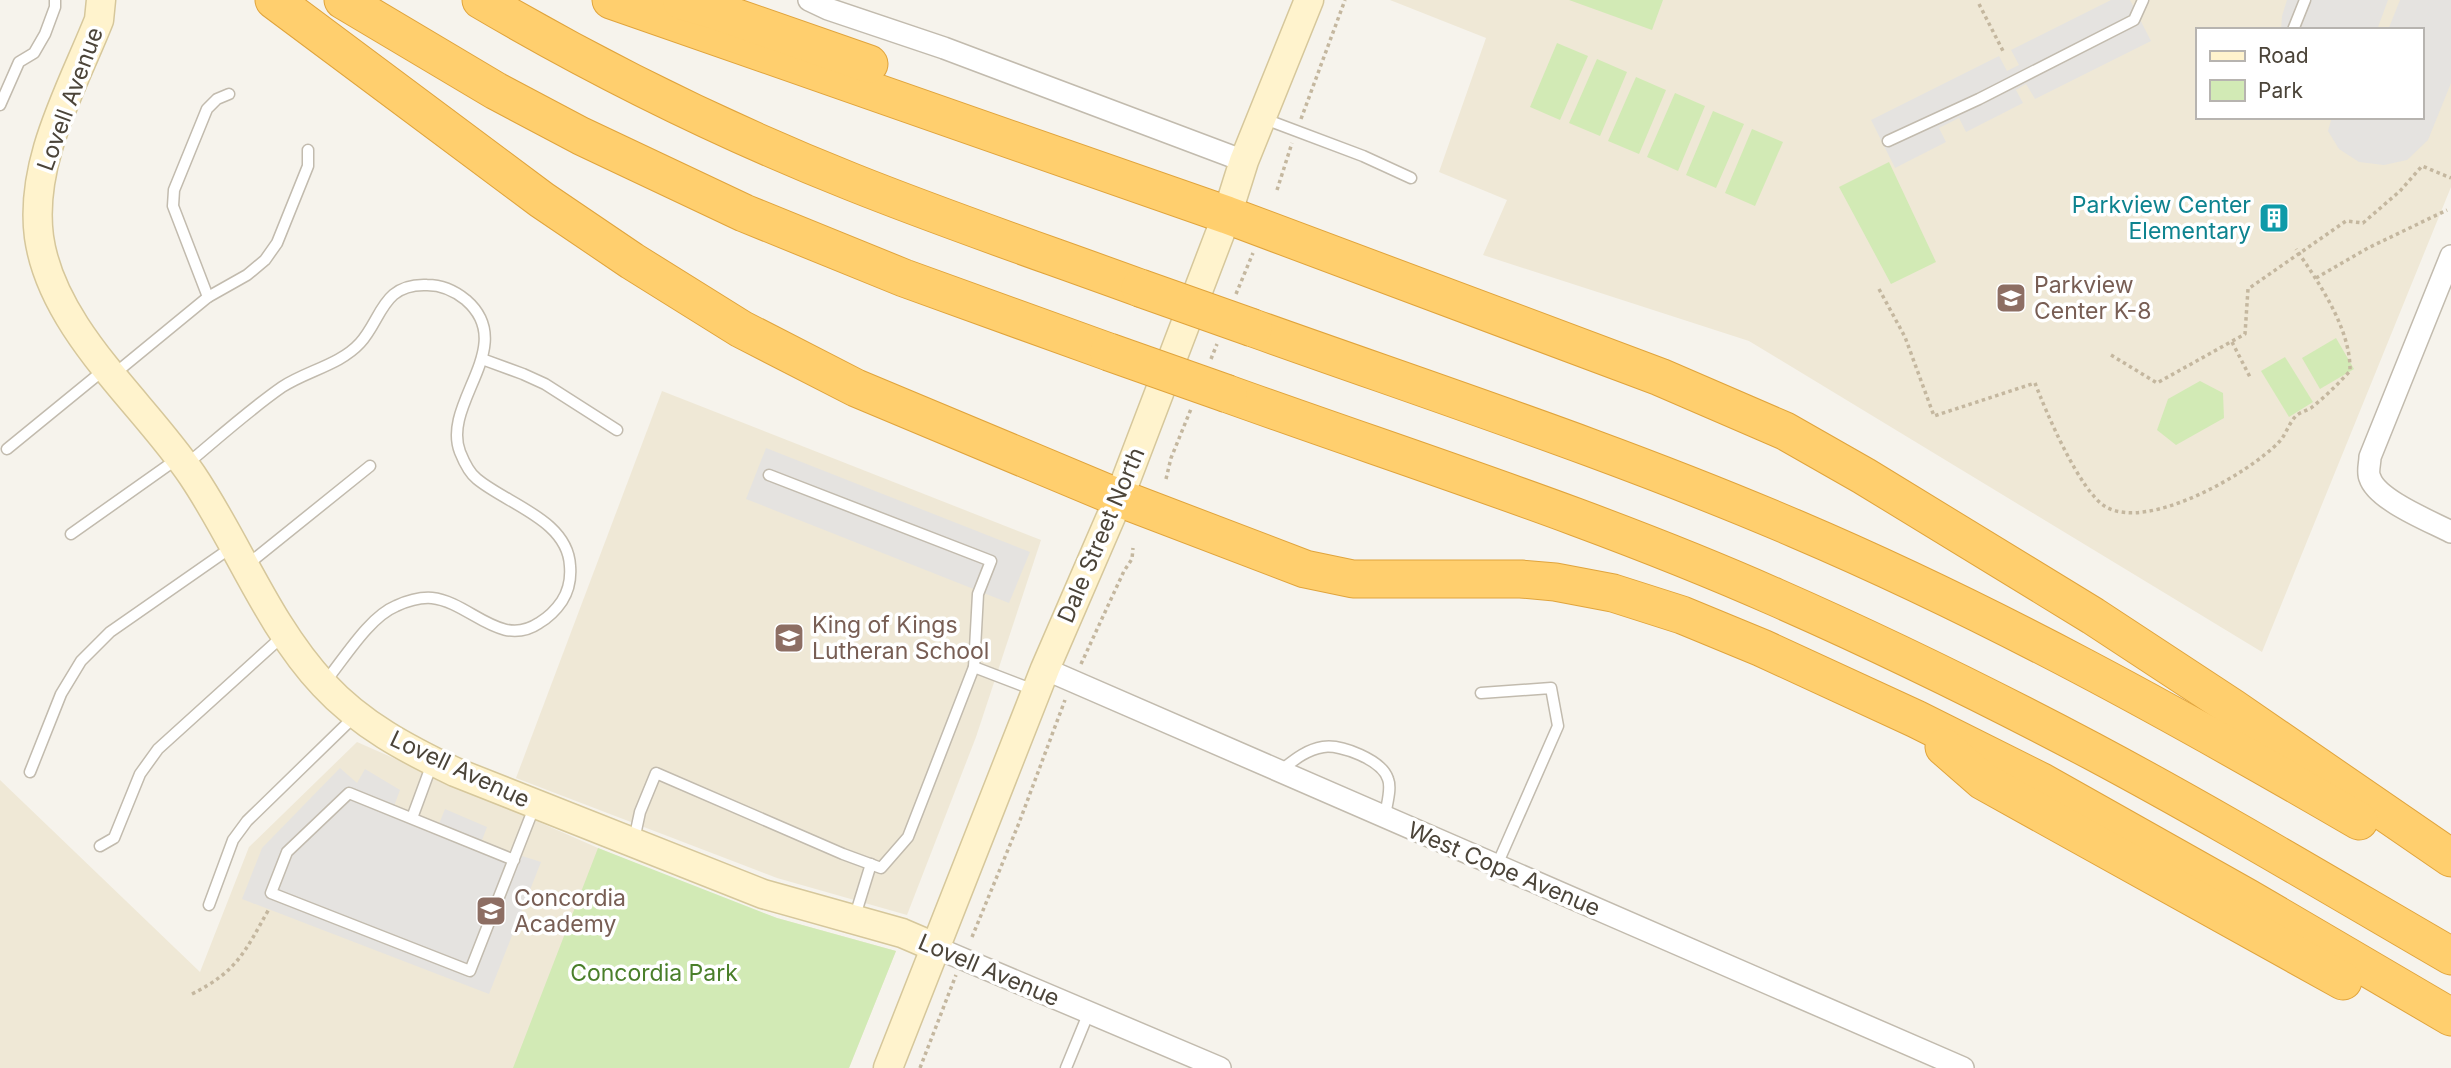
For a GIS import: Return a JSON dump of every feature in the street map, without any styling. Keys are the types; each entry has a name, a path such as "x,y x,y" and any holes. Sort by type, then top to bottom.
{"highway":[{"path":"274,0 542,200 632,261 741,329 856,388 1118,498 1305,569 1331,576 1380,580 1521,579 1613,593 1682,615 1762,648 1916,719 2109,818 2451,1017"},
{"path":"343,0 496,91 732,207 904,278 1610,531 1772,596 1854,633 2092,751 2451,956"},
{"path":"481,0 687,109 851,181 1140,288 1633,463 1716,495 1879,566 2127,688 2451,875"},
{"path":"611,0 1227,215 1660,377 1785,431 1864,475 2092,616 2233,708 2451,858"},
{"path":"679,0 1005,111 1035,125 1086,166"},
{"path":"1916,719 1958,762 1983,781 2294,955 2451,1034"}],"street":[{"name":"Lovell Avenue","path":"101,0 99,20 50,141 38,209 39,237 53,286 72,321 182,462 285,634 323,684 357,715 411,752 763,894 902,933 1220,1068"},
{"path":"809,0 1244,161"},
{"name":"Dale Street North","path":"888,1068 1041,680 1118,498 1227,215 1244,161 1309,0"},
{"path":"2451,256 2370,457 2368,475 2374,487 2387,498 2451,532"},
{"name":"West Cope Avenue","path":"1041,680 1280,771 1963,1068"}],"lane":[{"path":"0,105 19,62 34,53 45,34 55,0"},
{"path":"1888,141 1979,99 2134,20 2143,0"},
{"path":"2294,28 2305,0"},
{"path":"208,298 173,206 174,190 207,109 217,99 229,94"},
{"path":"1262,118 1411,177"},
{"path":"7,449 208,298 247,275 265,260 278,243 308,166 308,150"},
{"path":"71,534 182,462 281,388 301,375 344,356 360,343 383,303 402,289 425,284 444,287 462,296 476,309 483,324 482,359 456,433 459,449 475,478 548,525 561,539 570,558 571,579 563,599 551,615 531,628 510,631 487,624 452,603 432,598 412,600 380,615 323,684"},
{"path":"482,359 545,384 617,430"},
{"path":"30,772 61,694 81,662 110,632 239,556 370,466"},
{"path":"633,843 640,812 656,773 881,868 908,837 974,667 978,594 991,561 769,475"},
{"path":"100,846 114,838 139,774 158,749 285,634"},
{"path":"974,667 1041,680"},
{"path":"1480,694 1551,688 1558,726 1497,865"},
{"path":"209,905 233,840 247,821 357,715"},
{"path":"1280,771 1302,754 1324,747 1356,753 1383,769 1390,782 1385,817"},
{"path":"412,818 433,761"},
{"path":"514,860 349,793 287,852 271,892 470,971 514,860 536,804"},
{"path":"853,919 871,864"},
{"path":"1066,1068 1089,1012"}],"path":[{"path":"1277,190 1345,0"},
{"path":"1979,4 2003,51"},
{"path":"2111,355 2157,383 2245,334 2248,289 2346,221 2363,223 2400,191 2422,166 2451,178"},
{"path":"2316,278 2368,248 2447,210"},
{"path":"1879,289 1905,337 1934,416 2035,383 2050,424 2085,485 2103,506 2119,513 2141,512 2194,497 2228,480 2255,462 2281,441 2295,416 2311,408 2350,371 2350,353 2316,278 2296,250"},
{"path":"2232,342 2251,379"},
{"path":"1080,666 1132,559 1133,548"},
{"path":"972,937 1065,701"},
{"path":"192,994 219,980 242,956 269,909"},
{"path":"920,1068 958,970"}],"shaded area":[{"name":"Parkview Center K-8","path":"1390,0 2451,0 2451,187 2262,652 1749,341 1483,255 1507,200 1439,172 1486,38"},
{"path":"2111,0 2130,0 2151,41 2035,99 2026,84 2016,90 2023,103 1966,132 1959,118 1939,128 1946,142 1895,168 1871,120 1999,56 2007,71 2019,65 2011,50"},
{"path":"2287,0 2388,0 2378,28 2281,28"},
{"path":"2400,0 2451,0 2451,83 2428,140 2407,160 2384,165 2359,162 2339,149 2328,131 2331,119 2423,119 2423,28 2389,28"},
{"name":"King of Kings Lutheran School","path":"662,391 1041,540 976,737 907,915 777,878 516,778"},
{"path":"766,448 1030,552 1009,603 746,499"},
{"name":"Concordia Academy","path":"357,742 598,848 740,905 896,951 849,1068 0,1068 0,780 200,972 249,847"},
{"path":"340,768 357,783 365,769 400,790 394,806 439,824 445,809 487,827 481,843 541,862 489,994 242,899 262,848"}],"green space":[{"path":"1569,0 1663,0 1652,30"},
{"path":"1557,43 1588,56 1560,120 1530,107"},
{"path":"1597,59 1627,72 1600,136 1569,123"},
{"path":"1636,77 1666,90 1639,154 1608,141"},
{"path":"1675,93 1705,106 1678,171 1647,157"},
{"path":"1713,111 1744,124 1716,188 1686,175"},
{"path":"1752,129 1783,142 1755,206 1725,193"},
{"path":"1889,162 1936,262 1891,284 1839,187"},
{"path":"2336,338 2354,369 2320,389 2302,358"},
{"path":"2285,357 2313,402 2289,417 2261,371"},
{"path":"2200,381 2223,393 2224,418 2176,445 2157,430 2168,399"},
{"name":"Concordia Park","path":"598,848 777,918 896,951 849,1068 513,1068"}],"place":[{"name":"Parkview Center Elementary","path":"2274,218"},
{"name":"Parkview Center K-8","path":"2011,298"},
{"name":"King of Kings Lutheran School","path":"789,638"},
{"name":"Concordia Academy","path":"491,911"}]}
